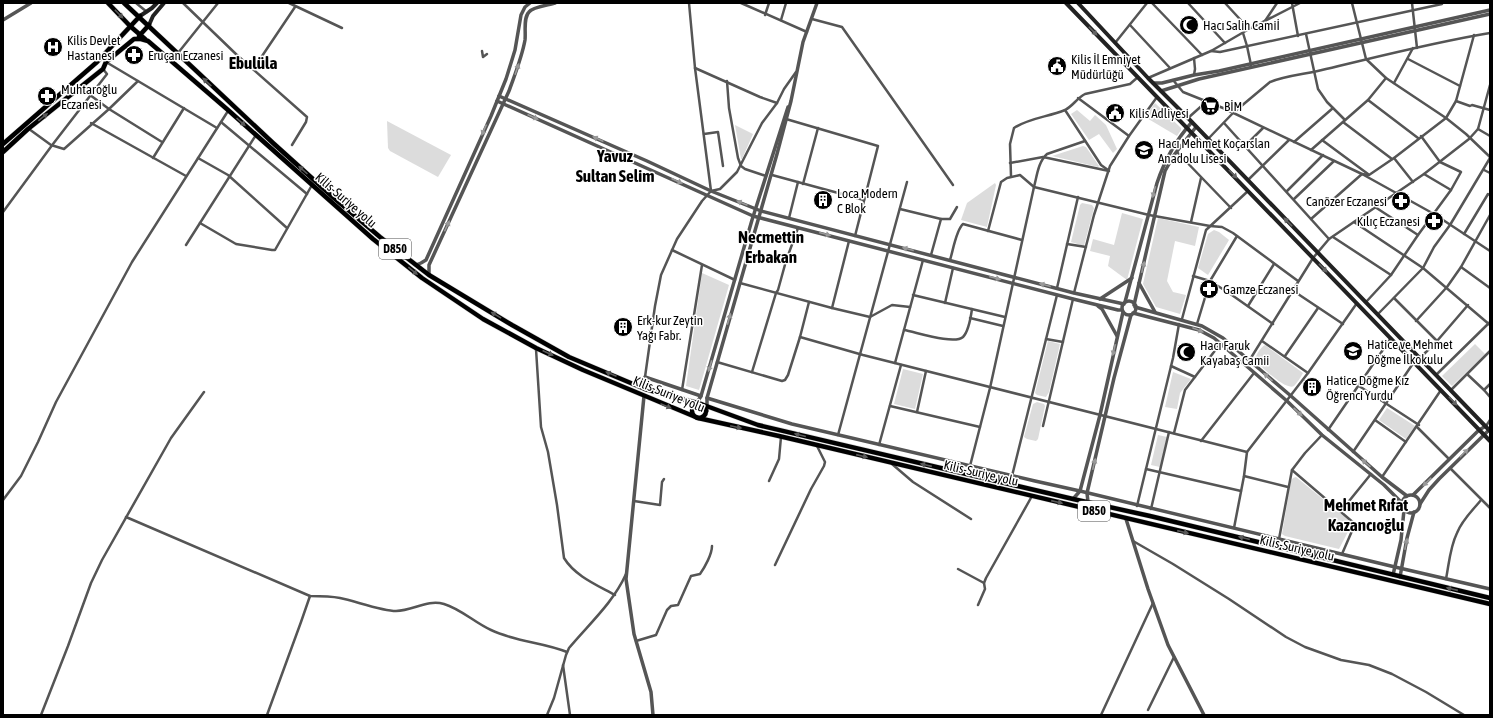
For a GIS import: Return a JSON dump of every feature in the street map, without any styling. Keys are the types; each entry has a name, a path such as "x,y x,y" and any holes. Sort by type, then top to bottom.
{"highway":[{"name":"Kilis-Suriye yolu","path":"108,3 140,35 228,110 373,239 422,278 482,319 536,348 583,370 698,418 1490,604"},
{"path":"3,144 97,62 140,16 124,3"},
{"name":"D850","path":"140,16 210,85 334,198 380,237 429,275 569,356 645,389 758,425 1150,516 1490,598"},
{"path":"3,152 28,129 103,69 149,25"},
{"path":"134,39 148,41"},
{"path":"701,406 704,417 698,418 694,416 692,412 701,406"}],"main road":[{"path":"140,16 157,3"},
{"path":"149,25 153,16 164,3"},
{"path":"1066,3 1249,190 1490,441"},
{"path":"1078,3 1148,78 1488,429"}],"street":[{"path":"3,20 31,3"},
{"path":"136,3 147,12"},
{"path":"182,3 307,117 306,122 292,145"},
{"path":"178,53 218,3"},
{"path":"289,3 342,28"},
{"path":"416,265 426,260 497,101 515,50 523,3"},
{"path":"523,9 530,3"},
{"path":"429,275 429,265 506,98 520,60 525,40 526,16 528,12 533,9 555,3"},
{"path":"689,3 695,68 711,191"},
{"path":"741,3 765,15 807,32"},
{"path":"765,15 770,3"},
{"path":"780,20 786,3"},
{"path":"701,406 707,398 772,175 791,101 803,42 817,3"},
{"path":"1115,43 1147,3"},
{"path":"1152,3 1202,55"},
{"path":"1188,3 1225,43"},
{"path":"1265,21 1277,3"},
{"path":"1148,78 1211,51 1293,4 1300,3"},
{"path":"1352,3 1366,60 1386,78 1446,118 1466,134 1469,139 1490,158 1450,225 1434,247 1423,268 1378,314"},
{"path":"1412,3 1417,48"},
{"path":"1211,51 1220,52 1298,36 1413,11 1442,3"},
{"path":"1227,4 1249,29"},
{"path":"1293,4 1298,36"},
{"path":"254,68 295,6"},
{"path":"523,9 528,12"},
{"path":"1415,29 1490,10"},
{"path":"1161,91 1199,78 1415,29 1490,14"},
{"path":"812,19 842,27 953,185"},
{"path":"1130,25 1170,68"},
{"path":"1208,139 1233,113 1270,82 1277,79 1490,32"},
{"path":"1243,33 1251,66"},
{"path":"1306,34 1320,94 1344,121 1393,158 1413,182"},
{"path":"1311,219 1362,174 1369,175 1446,118 1456,101 1474,35"},
{"path":"1394,83 1413,48"},
{"path":"482,51 484,57 487,54"},
{"path":"1194,58 1194,75"},
{"path":"1408,59 1461,86"},
{"path":"3,212 51,145 107,74 108,63 217,128"},
{"path":"1153,83 1251,66"},
{"path":"695,68 777,102"},
{"path":"103,69 107,74"},
{"path":"701,396 645,377 654,306 661,275 677,239 689,219 711,191 720,189 738,172 762,123 797,70"},
{"path":"1012,176 1010,144 1014,128 1034,119 1065,110 1078,98 1085,94 1130,84 1138,77"},
{"path":"1311,150 1368,100 1386,78"},
{"path":"1172,80 1183,92 1233,113 1362,174 1434,214 1490,251"},
{"path":"28,129 51,145 64,149 138,81"},
{"path":"727,81 729,108 738,158 741,166 745,169 767,176"},
{"path":"1249,361 1313,258 1330,239 1424,174 1469,139 1478,129 1490,85"},
{"path":"90,95 109,109 162,142"},
{"path":"499,96 647,161 711,191 761,211 1074,293 1124,303 1130,302 1135,306 1197,324 1223,338 1382,477 1407,496"},
{"path":"1074,293 1110,166 1157,96"},
{"path":"1078,98 1129,136"},
{"path":"1366,303 1391,275 1451,190 1461,172 1440,162 1419,137 1368,100"},
{"path":"497,101 759,218 1123,311 1127,315 1132,314 1180,324 1199,330 1214,338 1287,401 1322,435 1371,474 1402,503 1404,510 1401,540 1393,575"},
{"path":"701,406 701,396 753,216 767,176 785,113 791,101"},
{"path":"1456,101 1468,106 1472,105 1490,110"},
{"path":"1188,118 1206,102"},
{"path":"153,158 184,108"},
{"path":"1294,142 1333,108"},
{"path":"3,500 21,476 56,402 132,262 228,110"},
{"path":"1065,110 1101,165 1109,171"},
{"path":"786,119 878,146 855,236"},
{"path":"221,122 307,194"},
{"path":"1073,499 1080,491 1100,415 1124,303 1133,277 1157,182 1164,161 1192,122"},
{"path":"91,123 186,176"},
{"path":"1224,123 1330,239"},
{"path":"1088,502 1088,493 1105,416 1135,306 1165,171 1176,152 1196,127"},
{"path":"803,184 818,128"},
{"path":"1245,146 1263,128"},
{"path":"1478,129 1490,136"},
{"path":"704,134 718,132 723,166"},
{"path":"186,244 256,135"},
{"path":"1248,180 1290,140"},
{"path":"1322,140 1369,175"},
{"path":"970,466 990,388 1034,187 1043,158 1052,152 1085,141"},
{"path":"1176,152 1231,208"},
{"path":"1287,191 1323,155"},
{"path":"198,158 230,176 287,228"},
{"path":"1010,163 1043,158 1109,171"},
{"path":"1294,199 1334,161"},
{"path":"1484,170 1490,173"},
{"path":"1424,174 1451,190"},
{"path":"772,175 864,200"},
{"path":"988,231 1000,182 1012,176 1020,175 1034,187 1149,215 1222,227 1237,236 1298,281"},
{"path":"1191,222 1202,178"},
{"path":"789,218 798,182"},
{"path":"838,435 907,182"},
{"path":"200,223 236,244 275,250 312,185"},
{"path":"1182,319 1206,230 1249,190"},
{"path":"1464,234 1488,194 1490,195"},
{"path":"1057,288 1078,197"},
{"path":"900,209 941,219 950,219 957,207"},
{"path":"1375,207 1418,235"},
{"path":"1416,320 1447,287 1461,267 1475,241 1489,222 1490,215"},
{"path":"931,255 941,219"},
{"path":"1354,222 1423,268 1490,323 1436,375"},
{"path":"950,260 960,226 963,224 1022,240"},
{"path":"752,372 798,227"},
{"path":"1197,324 1210,281 1237,236"},
{"path":"1333,237 1391,275"},
{"path":"832,308 849,241"},
{"path":"1067,244 1086,248"},
{"path":"672,250 735,280"},
{"path":"895,363 923,260"},
{"path":"1248,306 1274,264"},
{"path":"682,390 702,265"},
{"path":"945,303 954,267"},
{"path":"1461,267 1490,288"},
{"path":"1193,276 1210,281 1273,324"},
{"path":"1100,299 1124,285 1133,277"},
{"path":"740,283 870,317 892,305 910,307"},
{"path":"1139,283 1155,312"},
{"path":"1292,290 1343,324"},
{"path":"913,295 1005,317"},
{"path":"1012,476 1057,295"},
{"path":"1394,298 1437,341"},
{"path":"1043,426 1073,299"},
{"path":"717,362 782,381 785,380 800,337 809,302"},
{"path":"1234,528 1247,452 1308,373 1357,302"},
{"path":"1096,304 1102,309 1118,336"},
{"path":"1420,358 1468,305"},
{"path":"1285,356 1318,308"},
{"path":"904,330 955,340 964,335 972,309"},
{"path":"970,318 1003,326"},
{"path":"1137,506 1180,324"},
{"path":"800,337 990,388 1247,452"},
{"path":"1328,430 1391,338"},
{"path":"1046,339 1063,342"},
{"path":"1262,341 1308,373"},
{"path":"1174,433 1183,394 1220,344"},
{"path":"536,348 541,427 548,452 564,558 568,565 580,574 615,595"},
{"path":"1450,391 1490,351"},
{"path":"1353,452 1414,361"},
{"path":"879,445 901,365"},
{"path":"1171,366 1195,377"},
{"path":"917,412 926,371"},
{"path":"1201,441 1254,373"},
{"path":"1467,374 1490,397"},
{"path":"1484,390 1490,384"},
{"path":"1359,386 1418,426 1450,460"},
{"path":"1382,477 1442,390"},
{"path":"41,715 91,583 126,517 172,438 204,392"},
{"path":"644,396 627,572 628,595 636,641 651,692 653,715"},
{"path":"707,398 792,424 1490,589"},
{"path":"890,406 980,427"},
{"path":"1375,420 1406,442"},
{"path":"1400,577 1414,512 1418,509 1429,490 1488,429 1490,420"},
{"path":"1402,503 1407,496 1413,495 1450,460 1479,430 1488,429"},
{"path":"1151,509 1161,472 1169,432"},
{"path":"1279,539 1292,470 1322,435"},
{"path":"769,481 779,459 781,437"},
{"path":"775,565 824,466 825,462 817,446"},
{"path":"890,463 913,482 971,519"},
{"path":"1450,468 1490,508"},
{"path":"1146,469 1241,491"},
{"path":"1292,470 1355,524 1342,554"},
{"path":"1341,511 1371,474"},
{"path":"1244,476 1288,487"},
{"path":"634,501 660,505 662,482 664,478"},
{"path":"1413,495 1418,498 1420,504"},
{"path":"978,605 984,589 984,583 1032,496"},
{"path":"1446,579 1453,542 1457,532 1481,500"},
{"path":"1404,510 1414,512"},
{"path":"126,517 310,596 338,597 396,611 429,603 444,604 503,635 514,639 551,646 567,652"},
{"path":"1126,519 1168,645 1204,715"},
{"path":"1133,541 1180,568 1286,637 1305,647 1341,660 1369,665 1392,674 1464,715"},
{"path":"636,641 656,635 667,610 671,606 678,605 681,600 691,576 700,574 702,571 711,552 712,546"},
{"path":"958,569 984,583"},
{"path":"547,715 556,691 567,652 573,643 615,595 627,572"},
{"path":"266,715 310,596"},
{"path":"1101,715 1153,602"},
{"path":"1148,710 1175,657"},
{"path":"563,663 570,715"}],"shaded area":[{"path":"1155,103 1181,128 1177,136 1145,117"},
{"path":"1077,110 1090,121 1095,115 1106,125 1117,149 1113,153 1099,134 1089,140 1071,114"},
{"path":"387,121 451,155 438,177 390,151 388,148"},
{"path":"735,125 753,134 742,159 741,159"},
{"path":"1083,146 1086,147 1099,166 1098,167 1052,156"},
{"path":"995,183 996,185 987,227 961,220 967,203"},
{"path":"1082,203 1092,205 1094,208 1084,246 1071,242 1080,205"},
{"path":"1122,213 1143,219 1127,280 1108,266 1110,256 1090,251 1093,239 1114,245"},
{"path":"1158,218 1199,227 1195,246 1175,241 1167,281 1173,292 1186,295 1180,314 1156,307 1143,284"},
{"path":"1214,230 1229,240 1208,275 1198,268 1208,234"},
{"path":"702,273 729,285 699,390 686,386"},
{"path":"1048,341 1060,344 1049,392 1046,397 1035,393"},
{"path":"1475,344 1485,354 1452,386 1442,376"},
{"path":"1265,345 1303,373 1294,386 1290,387 1280,382 1255,361 1258,352"},
{"path":"903,369 923,374 915,409 894,404"},
{"path":"1173,372 1191,379 1180,393 1177,409 1165,407"},
{"path":"1037,402 1044,404 1045,406 1038,439 1036,441 1024,437 1033,404"},
{"path":"1387,408 1415,426 1406,439 1379,420"},
{"path":"1158,435 1167,437 1160,467 1151,465"},
{"path":"1296,477 1351,522 1352,524 1339,549 1282,534 1291,481"}],"place":[{"name":"Hacı Salih Camiİ","path":"1189,25"},
{"name":"Kilis Devlet Hastanesi","path":"53,47"},
{"name":"Eruçan Eczanesi","path":"134,55"},
{"name":"Kilis İl Emniyet Müdürlüğü","path":"1057,66"},
{"name":"Muhtaroğlu Eczanesi","path":"47,96"},
{"name":"BİM","path":"1210,106"},
{"name":"Kilis Adliyesi","path":"1115,113"},
{"name":"Hacı Mehmet Koçarslan Anadolu Lisesi","path":"1144,150"},
{"name":"Loca Modern C Blok","path":"823,200"},
{"name":"Canözer Eczanesi","path":"1401,201"},
{"name":"Kılıç Eczanesi","path":"1434,221"},
{"name":"Gamze Eczanesi","path":"1209,289"},
{"name":"Erk-kur Zeytin Yağı Fabr.","path":"623,327"},
{"name":"Hatice ve Mehmet Döğme İlkokulu","path":"1353,351"},
{"name":"Hacı Faruk Kayabaş Camii","path":"1186,352"},
{"name":"Hatice Döğme Kız Öğrenci Yurdu","path":"1312,387"}],"district":[{"name":"Ebulüla","path":"253,63"},
{"name":"Yavuz Sultan Selim","path":"615,166"},
{"name":"Necmettin Erbakan","path":"771,247"},
{"name":"Mehmet Rıfat Kazancıoğlu","path":"1366,515"}]}
